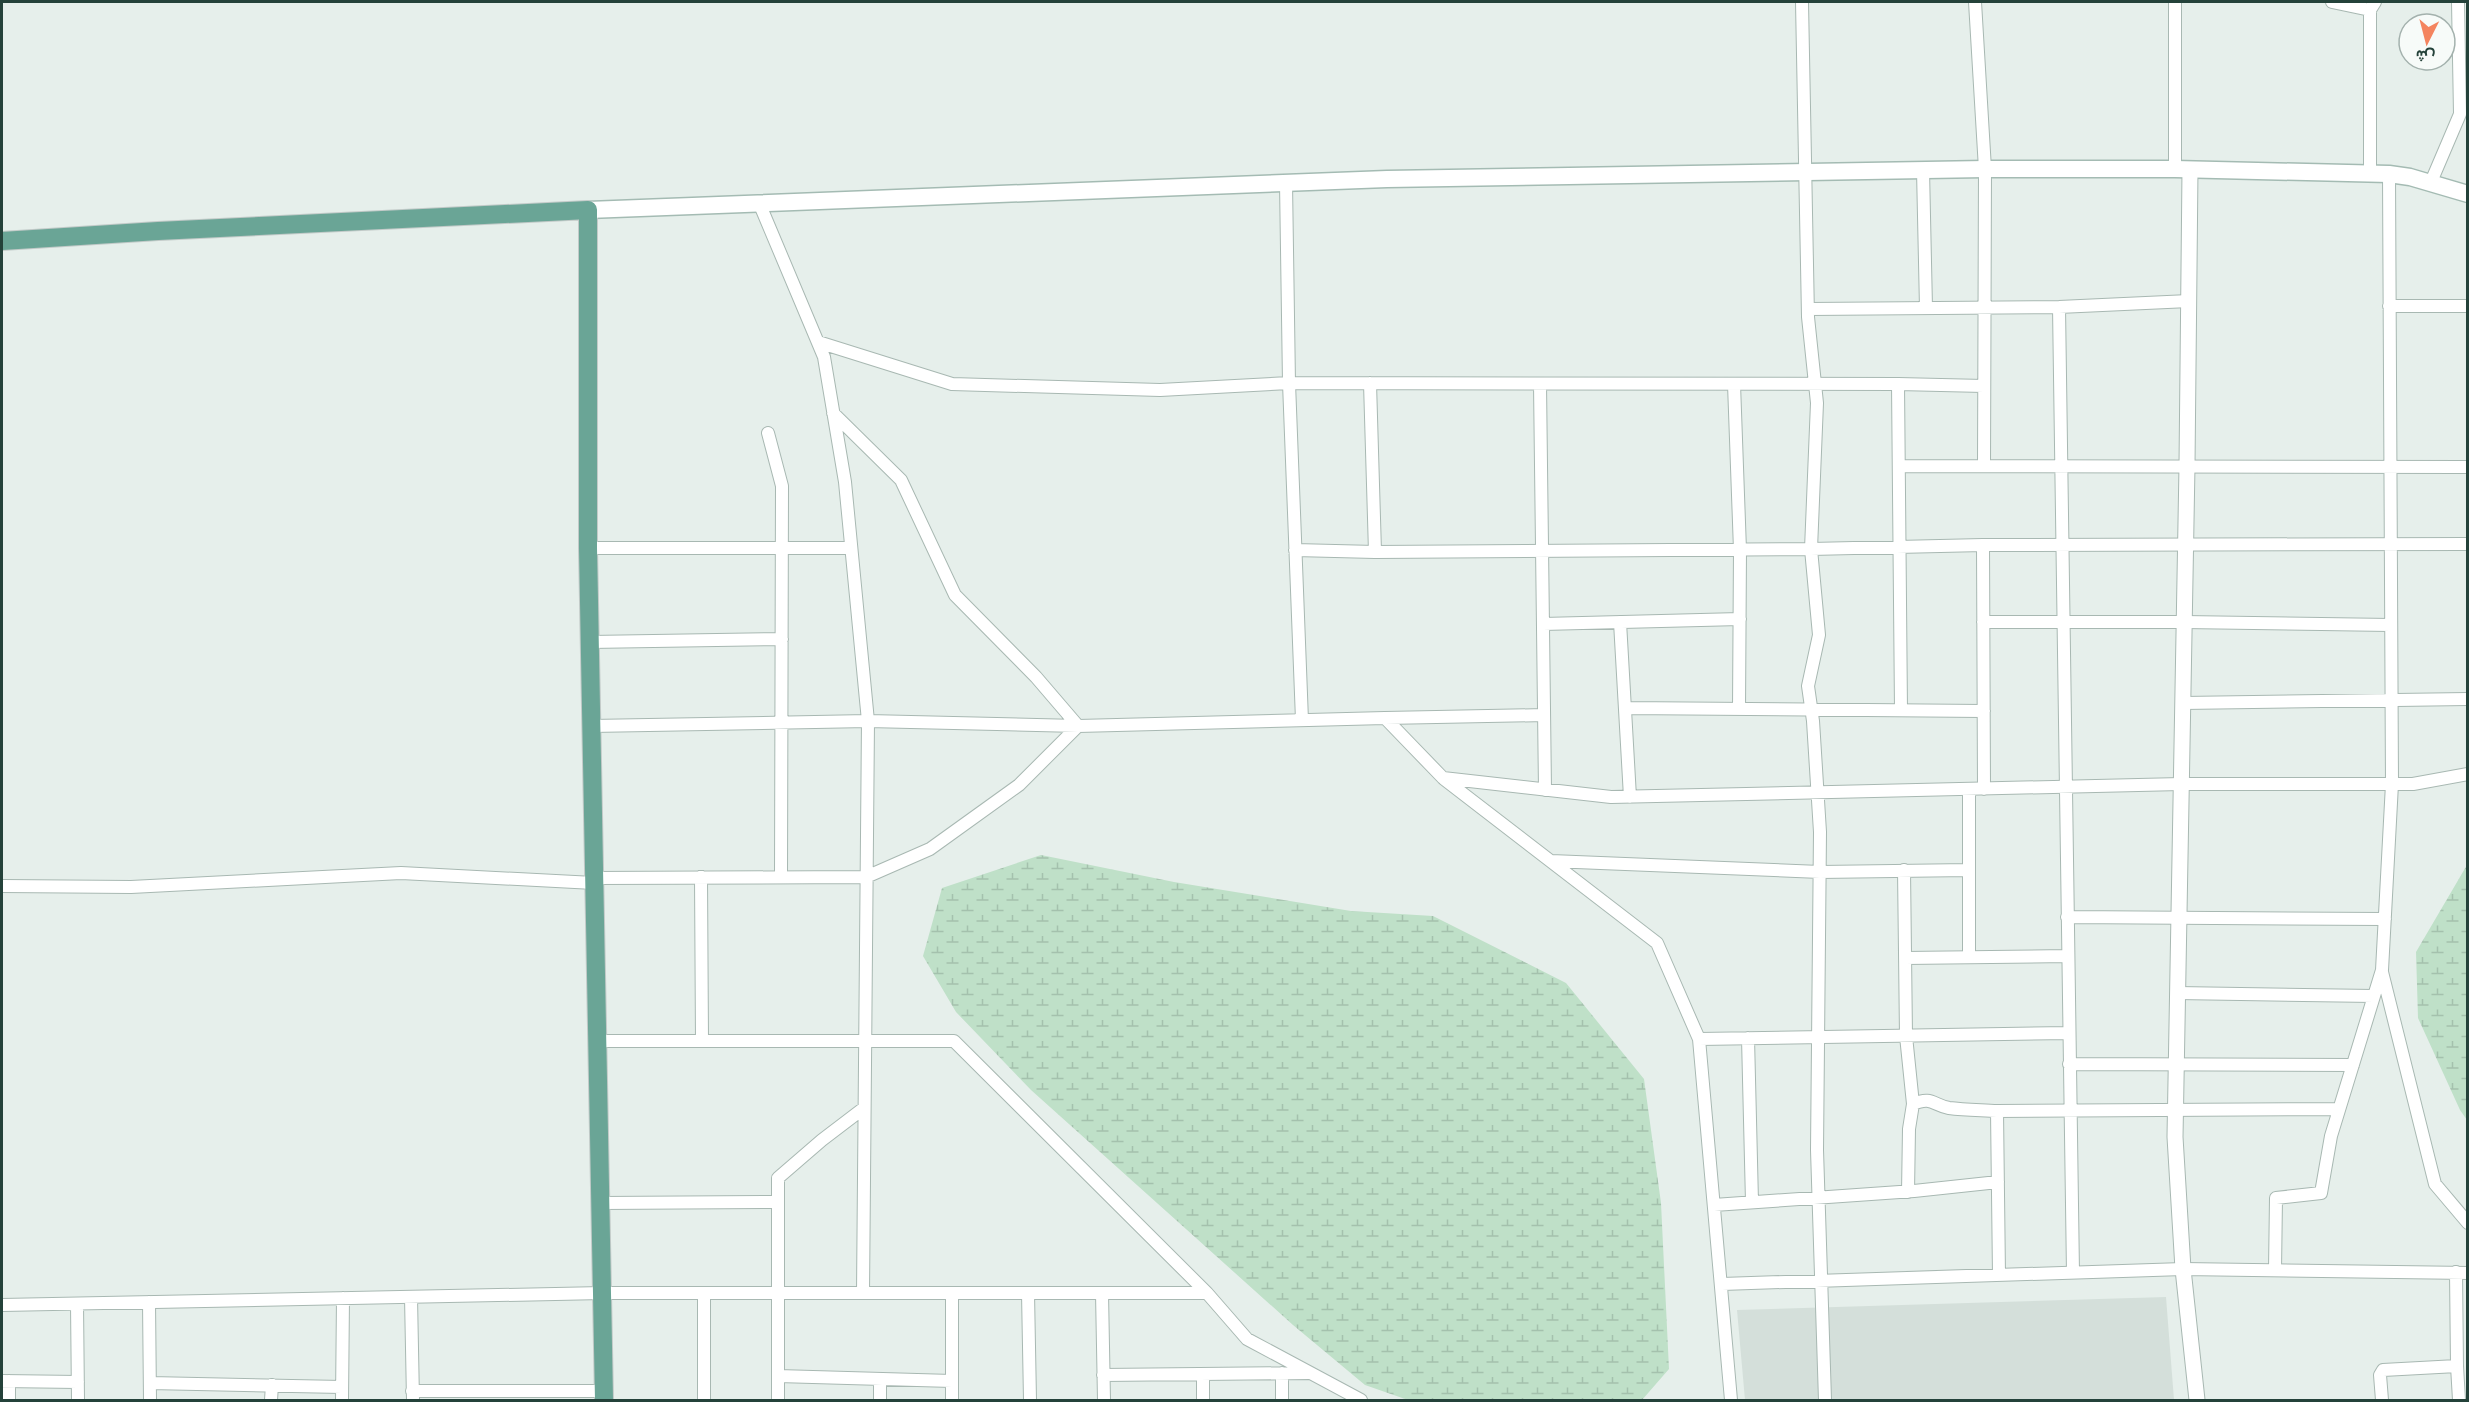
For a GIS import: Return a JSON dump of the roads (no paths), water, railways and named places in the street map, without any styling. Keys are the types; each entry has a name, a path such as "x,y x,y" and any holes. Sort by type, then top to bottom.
{"main road":[{"path":"2,241 588,210 1387,179 1923,170 2182,170 2389,174 2432,182 2468,194"},
{"path":"588,210 588,548 604,1396"}],"street":[{"path":"1802,2 1808,309 1817,403 1810,549 1819,635 1808,686 1818,792 1820,872 1818,1198 1825,1401"},
{"path":"1975,2 1985,170 1984,466"},
{"path":"2175,2 2189,301 2175,1137 2183,1269 2197,1401"},
{"path":"2332,2 2373,6 2370,173"},
{"path":"2432,182 2460,114 2463,65 2458,2"},
{"path":"1923,170 1926,309"},
{"path":"2275,1270 2276,1198 2321,1193 2331,1136 2382,970 2392,784 2389,174"},
{"path":"1286,183 1289,383 1302,720"},
{"path":"760,205 824,357 845,482 868,721 863,1293"},
{"path":"1808,309 2059,308 2189,301"},
{"path":"2389,306 2468,306"},
{"path":"2059,308 2073,1273"},
{"path":"818,342 952,384 1160,390 1289,383 1984,386"},
{"path":"1370,384 1375,552"},
{"path":"1540,384 1545,790"},
{"path":"1734,384 1740,550 1739,709"},
{"path":"1898,384 1901,710"},
{"path":"833,413 901,480 955,595 1036,677 1078,726"},
{"path":"768,432 782,486 781,877"},
{"path":"1899,466 2468,466"},
{"path":"1295,550 1375,552 1740,550 1983,545 2468,544"},
{"path":"1983,545 1984,789"},
{"path":"588,548 851,548"},
{"path":"1543,624 1740,619"},
{"path":"1620,622 1630,797"},
{"path":"1983,622 2391,625"},
{"path":"590,642 782,639"},
{"path":"2183,703 2468,699"},
{"path":"1625,708 1984,711"},
{"path":"591,726 868,721 1078,726 1544,715"},
{"path":"1385,718 1443,778 1658,943 1699,1039 1731,1401"},
{"path":"2,886 131,887 401,873 594,881 701,877 866,877 930,849 1019,784 1078,726"},
{"path":"1443,778 1611,797 1630,797 2181,784 2413,784 2468,774"},
{"path":"1969,789 1969,957"},
{"path":"1551,861 1820,872 1969,870"},
{"path":"1904,870 1906,1036 1913,1104 1909,1129 1908,1192"},
{"path":"701,877 702,1041"},
{"path":"2067,916 2385,919"},
{"path":"1905,958 2067,956"},
{"path":"2382,970 2435,1184 2468,1223"},
{"path":"2177,993 2374,996"},
{"path":"1699,1039 2069,1033"},
{"path":"1748,1038 1752,1202"},
{"path":"597,1041 954,1041 1207,1293 1247,1339 1361,1401"},
{"path":"2069,1064 2353,1065"},
{"path":"1913,1104 1924,1099 1939,1102 1946,1107 1997,1111 2339,1109"},
{"path":"778,1401 778,1178 864,1108"},
{"path":"1997,1111 1999,1275"},
{"path":"1714,1205 1908,1192 1998,1182"},
{"path":"601,1203 778,1202"},
{"path":"1722,1284 2183,1269 2462,1273 2457,1366 2459,1401"},
{"path":"2,1305 603,1293 1207,1293"},
{"path":"704,1293 704,1401"},
{"path":"952,1293 952,1401"},
{"path":"1028,1293 1030,1401"},
{"path":"1102,1293 1104,1401"},
{"path":"411,1297 413,1396 604,1396"},
{"path":"342,1401 343,1298"},
{"path":"149,1302 150,1401"},
{"path":"77,1304 78,1401"},
{"path":"2382,1401 2380,1375 2383,1370 2457,1366"},
{"path":"1282,1373 1282,1401"},
{"path":"1103,1375 1311,1373"},
{"path":"1203,1374 1203,1401"},
{"path":"778,1376 952,1381"},
{"path":"880,1379 880,1401"},
{"path":"9,1401 5,1381 78,1382"},
{"path":"150,1383 342,1387"},
{"path":"271,1401 272,1385"}]}
